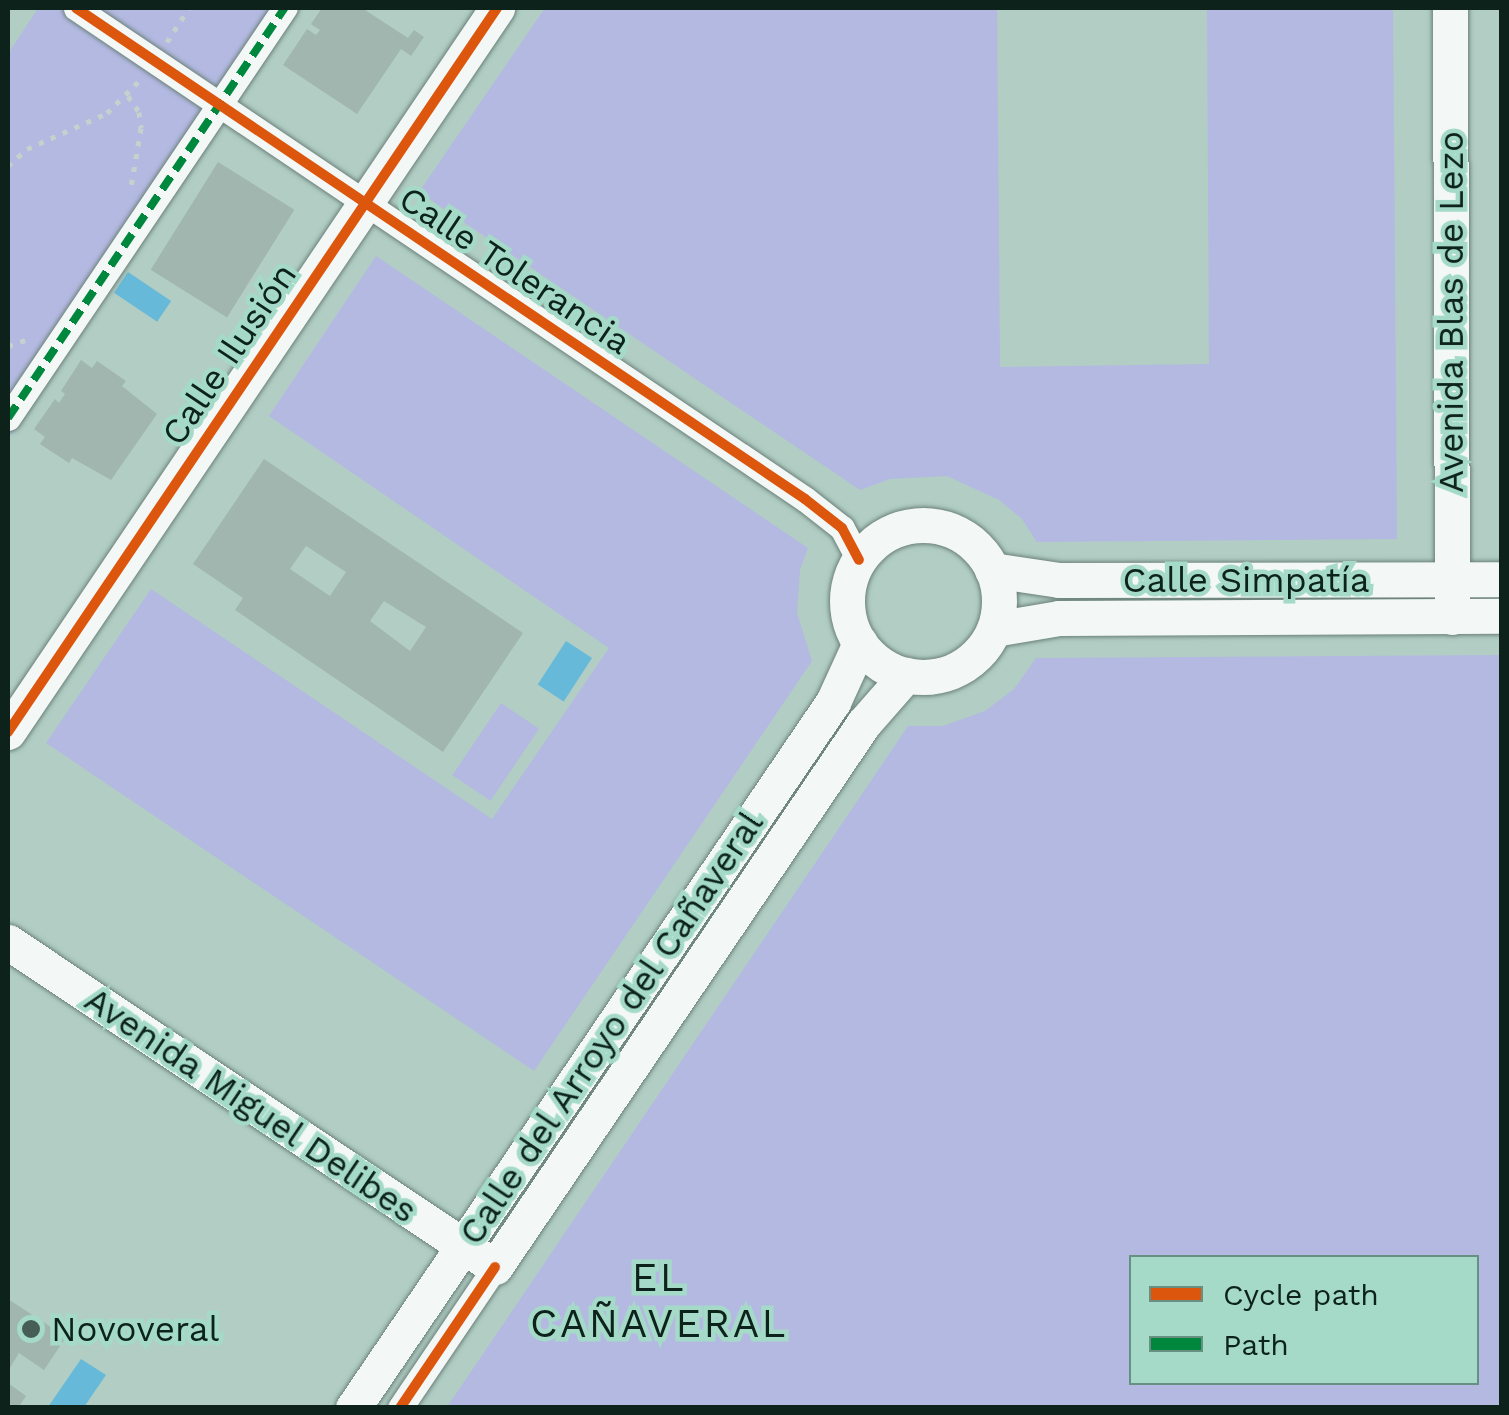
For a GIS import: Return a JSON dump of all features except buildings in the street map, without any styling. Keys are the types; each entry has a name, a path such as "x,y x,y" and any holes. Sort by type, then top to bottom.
{"main road":[{"name":"Calle Ilusión","path":"8,732 497,8"},
{"name":"Avenida Blas de Lezo","path":"1450,8 1452,617"},
{"path":"920,525 955,532 970,542 992,570 998,600 994,629 973,658 958,668 942,674 906,675 872,658 860,643 847,610 847,593 859,560 885,536 920,525"},
{"name":"Calle Simpatía","path":"992,570 1059,580 1502,579"},
{"name":"Calle Simpatía","path":"994,629 1059,618 1502,616"},
{"name":"Calle del Arroyo del Cañaveral","path":"353,1408 533,1137 833,702 860,643"},
{"path":"496,1267 853,739 906,675"},
{"name":"Avenida Miguel Delibes","path":"8,942 496,1267"}],"street":[{"name":"Calle Tolerancia","path":"76,8 806,499 842,528 859,560"},
{"path":"8,418 285,8"},
{"name":"Calle del Arroyo del Cañaveral","path":"400,1408 496,1267"}],"path":[{"path":"8,166 27,149 89,122 128,96 189,8"},
{"path":"128,96 139,112 140,128 129,194"},
{"path":"8,346 32,338"}],"shaded area":[{"path":"38,8 301,8 8,439 8,54"},
{"path":"545,8 997,8 1000,367 1209,364 1207,8 1393,8 1397,539 1037,542 1022,519 999,500 947,476 890,479 860,490 419,192"},
{"path":"376,256 808,548 800,570 797,613 812,661 534,1071 46,743 151,589 492,819 609,648 269,416"},
{"path":"128,272 171,301 157,322 114,293"},
{"path":"566,641 592,658 564,701 538,685"},
{"path":"1501,655 1501,1407 447,1407 908,726 943,726 985,711 1014,689 1036,658"},
{"path":"501,703 539,729 490,801 452,775"},
{"path":"81,1359 106,1375 84,1407 48,1407"}],"marked path":[{"path":"8,418 285,8"}],"cycle path":[{"path":"76,8 805,499 842,528 859,560"},
{"path":"8,732 497,8"},
{"path":"400,1408 495,1267"}],"place":[{"name":"Novoveral","path":"31,1329"}],"district":[{"name":"EL CAÑAVERAL","path":"659,1301"}]}
